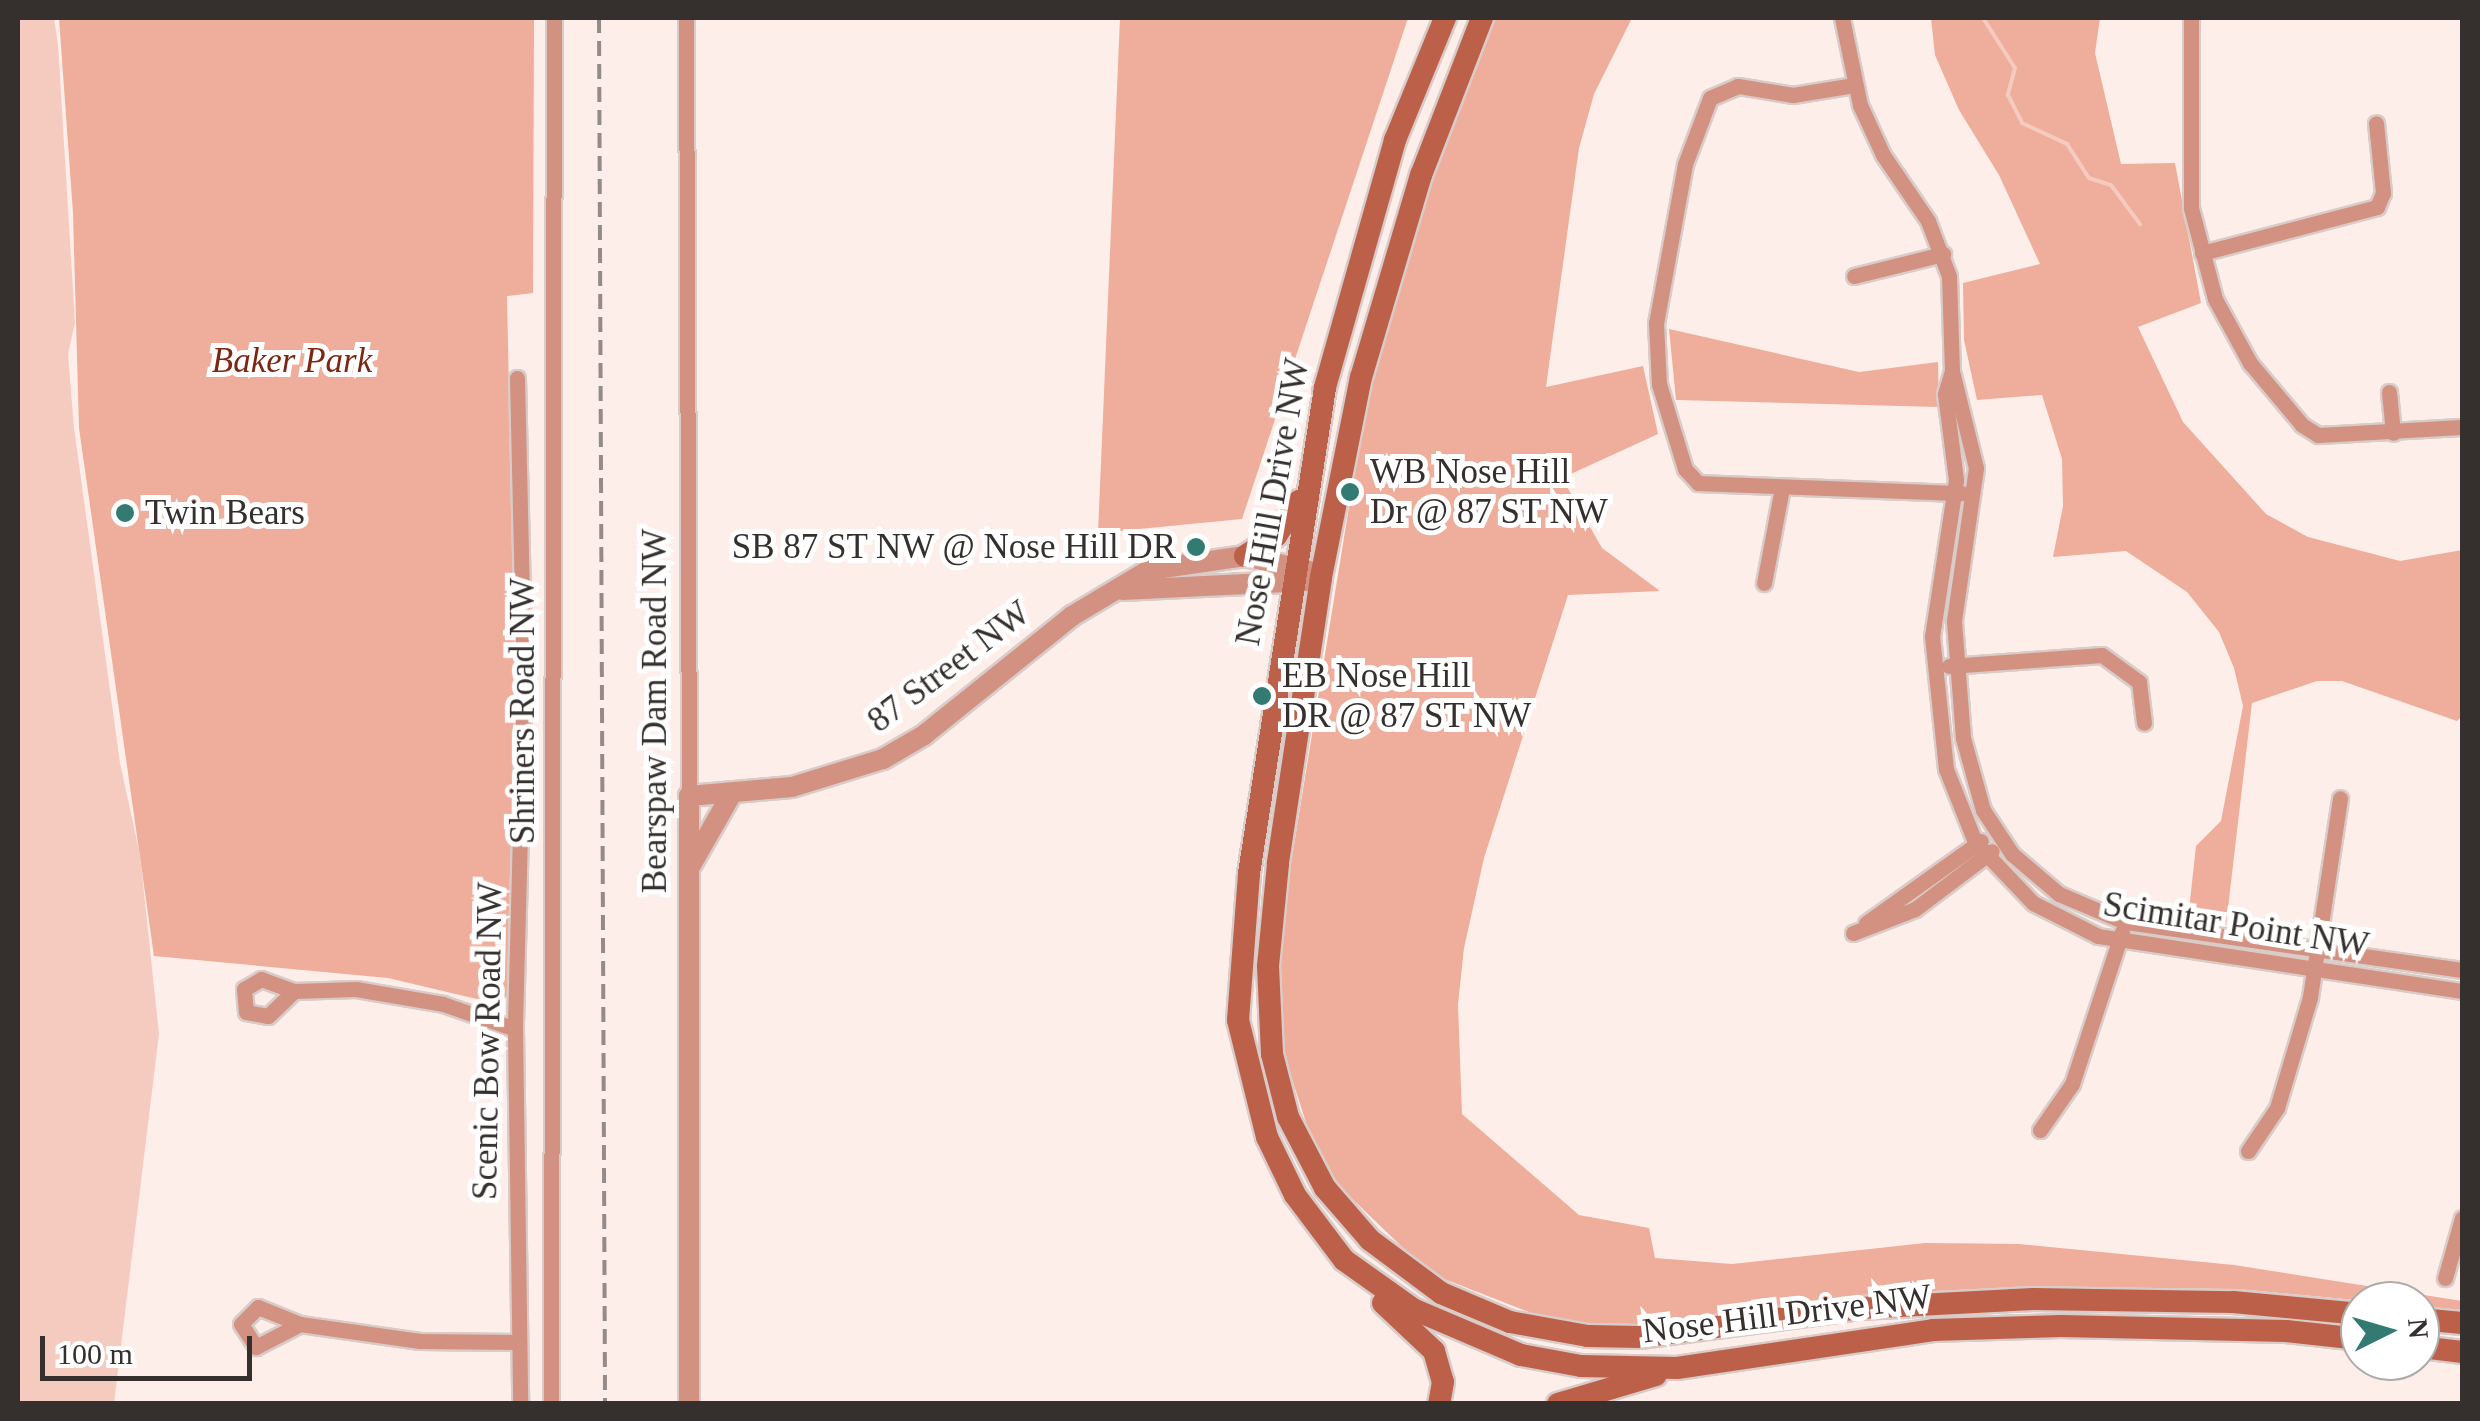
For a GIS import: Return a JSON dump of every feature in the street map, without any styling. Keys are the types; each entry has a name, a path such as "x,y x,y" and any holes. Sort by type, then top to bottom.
{"main road":[{"name":"Nose Hill Drive NW","path":"1445,18 1366,231 1306,489 1241,938 1238,1020 1267,1138 1295,1195 1362,1276 1465,1336 1521,1356 1581,1366 1677,1368 1933,1330 2099,1326 2286,1330 2340,1337"},
{"name":"Nose Hill Drive NW","path":"1482,18 1386,286 1320,578 1278,864 1267,1009 1288,1117 1325,1188 1403,1268 1441,1293 1510,1322 1588,1336 1640,1337 1861,1308 2034,1298 2233,1302 2340,1312"},
{"path":"1245,556 1282,530 1306,489"},
{"path":"1362,1276 1434,1351 1443,1382 1439,1404"},
{"path":"1558,1404 1677,1368"}],"street":[{"name":"Shriners Road NW","path":"553,1401 554,18"},
{"name":"Bearspaw Dam Road NW","path":"686,18 689,1404"},
{"name":"Scimitar Point NW","path":"1842,18 1854,85 1882,155 1943,254 1952,370 1968,422 1976,494 1956,608 1957,666 1971,782 2000,839 2059,894 2126,922 2462,970"},
{"path":"2191,18 2188,180 2202,253 2226,322 2250,364 2302,425 2329,438 2462,427"},
{"path":"1854,85 1808,94 1738,86 1710,98 1685,164 1656,323 1659,384 1688,473 1712,486 1976,494"},
{"path":"2202,253 2376,207 2382,193 2376,123"},
{"path":"1854,276 1943,254"},
{"name":"Scimitar Point NW","path":"1952,370 1946,394 1955,493 1933,604 1935,667 1946,769 1975,842 1987,859 2015,890 2058,919 2119,942 2462,991"},
{"name":"Scenic Bow Road NW","path":"517,378 524,680 514,1029 520,1404"},
{"path":"2389,392 2393,433"},
{"path":"1764,583 1782,488"},
{"name":"87 Street NW","path":"689,796 836,777 883,759 924,735 1072,616 1164,566 1245,556 1294,574 1320,578"},
{"name":"87 Street NW","path":"1122,590 1142,593 1294,574"},
{"path":"1935,667 2102,654 2139,682 2144,722"},
{"path":"688,869 732,793"},
{"path":"2248,1151 2277,1108 2317,970 2340,798"},
{"path":"2000,839 1987,859 1916,909 1853,933 1975,842 2000,839"},
{"path":"2040,1130 2072,1084 2126,922"},
{"path":"294,991 356,989 443,1004 514,1029"},
{"path":"2445,1278 2462,1218"},
{"path":"300,1324 420,1342 517,1342"}],"green space":[{"name":"Baker Park","path":"59,18 534,18 533,293 507,296 518,810 512,992 498,1004 388,978 154,956 79,428 73,213"},
{"path":"1120,18 1408,18 1242,519 1098,533"},
{"path":"1493,18 1632,18 1594,94 1579,148 1546,387 1643,366 1658,434 1562,478 1602,548 1660,591 1568,595 1484,858 1464,948 1458,1004 1462,1114 1579,1215 1649,1228 1655,1258 1732,1264 1925,1243 2019,1244 2234,1265 2340,1282 2340,1299 2238,1289 2026,1287 1911,1292 1648,1326 1557,1323 1429,1273 1340,1187 1313,1144 1280,1042 1281,925 1369,384 1420,206"},
{"path":"1931,18 2100,18 2095,53 2121,164 2175,163 2201,303 2138,327 2183,422 2266,514 2308,537 2400,561 2462,550 2462,716 2457,721 2342,681 2317,681 2252,703 2226,925 2188,919 2196,846 2221,821 2243,706 2234,668 2219,632 2187,592 2126,551 2053,557 2063,506 2062,459 2042,395 1977,400 1964,340 1963,283 2040,264 1999,175 1959,110 1935,55"},
{"path":"1669,329 1859,372 1938,362 1939,407 1676,400"},
{"path":"2440,1298 2462,1301 2462,1310 2440,1308"}],"shaded area":[{"path":"18,18 54,18 58,45 75,323 68,354 74,428 120,763 140,855 159,1034 114,1403 18,1403"}],"waterway":[{"path":"1983,18 2015,68 2008,95 2022,123 2067,144 2089,178 2111,185 2140,224"}],"railway":[{"path":"599,18 605,1404"}],"place":[{"name":"WB Nose Hill Dr @ 87 ST NW","path":"1350,492"},
{"name":"Twin Bears","path":"125,513"},
{"name":"SB 87 ST NW @ Nose Hill DR","path":"1196,547"},
{"name":"EB Nose Hill DR @ 87 ST NW","path":"1262,696"}]}
